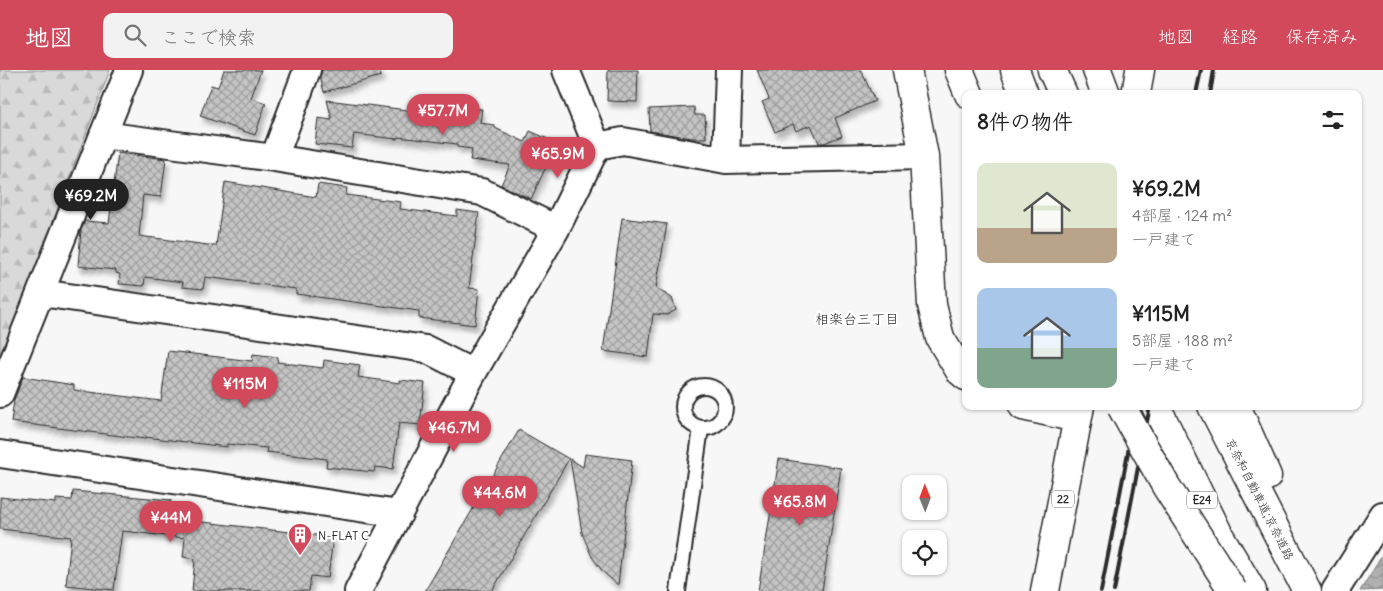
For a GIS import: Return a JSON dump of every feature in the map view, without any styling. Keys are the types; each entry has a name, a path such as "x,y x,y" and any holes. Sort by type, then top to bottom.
{"main road":[{"path":"908,70 924,156 932,305 940,338 962,373"},
{"path":"959,70 967,90"},
{"path":"1015,70 1022,90"},
{"path":"1052,70 1061,90"},
{"path":"1097,70 1104,90"},
{"path":"1137,90 1140,70"},
{"path":"1060,410 1079,412"},
{"path":"1123,410 1166,486 1233,591"},
{"name":"E24","path":"1158,410 1219,535 1252,591"},
{"name":"京奈和自動車道;京奈道路","path":"1214,410 1307,591"},
{"path":"1238,410 1322,591"},
{"name":"22","path":"1045,591 1079,412"}],"street":[{"path":"0,394 129,70"},
{"path":"274,158 307,70"},
{"path":"358,591 473,373 556,229 596,146 566,70"},
{"path":"726,160 729,70"},
{"path":"103,135 274,158 482,192 556,229"},
{"path":"596,146 623,142 726,160 924,156"},
{"path":"41,293 426,349 473,373"},
{"path":"0,454 399,514"},
{"path":"1335,591 1383,515"}],"lane":[{"path":"678,591 701,428"}],"green space":[{"path":"0,70 110,70 0,362"}],"water":[{"path":"1383,554 1383,590 1360,591"}],"building":[{"path":"224,70 261,70 251,98 266,103 255,135 200,116 211,85 218,87"},
{"path":"322,70 380,70 381,76 324,92 320,77"},
{"path":"608,70 638,70 637,102 607,101"},
{"path":"757,70 861,70 875,101 835,118 842,136 824,143 819,143 811,125 796,131 793,124 775,132 762,102 769,99"},
{"path":"416,97 454,102 453,106 482,109 480,123 495,125 495,128 525,142 530,131 557,143 531,199 501,185 510,165 470,160 472,149 457,147 457,144 354,134 352,148 315,144 318,118 332,120 327,100 415,111"},
{"path":"694,107 695,115 705,115 706,138 692,138 650,131 649,109"},
{"path":"118,153 166,159 161,197 143,195 139,236 216,246 225,182 316,197 318,184 347,188 346,195 401,202 400,209 457,216 457,210 479,213 469,288 479,289 475,325 419,318 419,311 296,294 296,289 205,277 203,289 182,287 183,282 145,277 144,286 119,284 120,274 116,273 116,270 78,266 81,230 85,221 109,223"},
{"path":"622,218 667,224 656,288 672,298 676,310 667,315 653,314 648,357 603,351"},
{"path":"168,351 252,361 253,354 278,357 277,362 323,368 324,360 360,365 358,377 400,383 400,380 425,383 420,425 399,423 393,469 375,467 374,472 326,467 327,459 266,452 267,448 227,444 227,447 145,437 145,439 11,422 14,400 23,377 74,385 74,390 161,401"},
{"path":"519,430 569,459 492,591 425,591"},
{"path":"585,454 632,460 618,585 603,572 592,557 582,533 570,459 583,467"},
{"path":"779,459 841,468 822,591 758,591"},
{"path":"73,491 171,500 168,518 333,537 328,578 311,576 309,591 192,591 195,559 183,557 185,538 122,531 114,590 66,585 71,537 0,529 0,497 56,503 56,499 72,500"}],"railway":[{"path":"1197,90 1201,70"},
{"path":"1211,90 1214,70"},
{"path":"1101,591 1136,410"},
{"path":"1114,591 1149,410"}],"place":[{"name":"N-FLAT C","path":"300,556"}],"district":[{"name":"相楽台三丁目","path":"857,319"}]}
